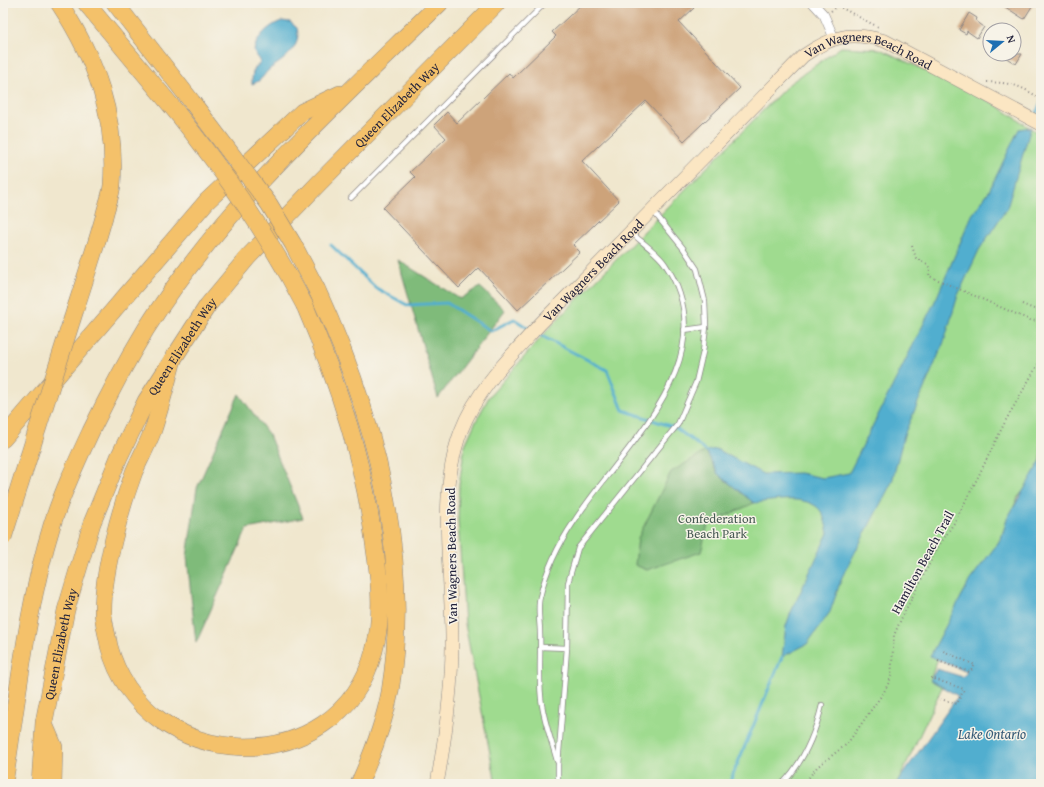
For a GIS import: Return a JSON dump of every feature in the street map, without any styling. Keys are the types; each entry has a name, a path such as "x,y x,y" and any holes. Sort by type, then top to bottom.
{"highway":[{"path":"3,538 97,242 112,186 112,143 109,114 102,87 91,60 59,3"},
{"path":"86,3 219,165 253,214 281,259 305,306 339,390 358,454 371,515 378,571 380,610 374,653 357,689 342,708 328,721 311,732 286,742 262,747 238,748 221,746 190,738 166,725 149,711 122,678 112,657 103,612 106,580 122,511 135,470 152,432 174,356"},
{"path":"115,3 269,204 318,290 336,330 365,412 376,454 388,515 394,568 395,654 389,693 369,762 359,784"},
{"path":"4,784 34,594 47,545 53,523 80,454 110,390 147,328 192,264 235,212 292,149 440,3"},
{"name":"Queen Elizabeth Way","path":"40,784 44,722 66,610 92,523 118,457 146,402 208,305 248,257 497,3"},
{"path":"3,439 207,201 302,112 353,88"},
{"path":"44,722 54,748 53,784"}],"street":[{"path":"813,3 824,15 834,38"},
{"name":"Van Wagners Beach Road","path":"437,784 451,682 452,615 448,538 449,476 461,432 476,402 498,369 803,56 819,44 834,38 855,35 868,36 885,41 1041,124"}],"lane":[{"path":"351,198 545,3"},
{"path":"558,784 558,765 567,648 568,583 578,548 678,424 696,382 703,352 706,327 705,301 696,269 684,248 652,210"},
{"path":"558,765 542,705 540,598 556,553 574,520 653,416 669,388 681,357 684,330 681,300 674,281 664,263 631,232"},
{"path":"684,330 706,327"},
{"path":"541,647 567,648"},
{"path":"782,784 790,776 803,757 817,725 822,705"}],"path":[{"path":"912,246 916,258 927,264 930,269 929,276 1030,320 1041,322"},
{"path":"1022,304 1041,312"},
{"name":"Hamilton Beach Trail","path":"804,784 817,768 847,744 884,692 891,678 894,635 903,615 938,547 954,523 972,490 1006,420 1041,359"},
{"path":"938,661 970,672 975,665 941,650"},
{"path":"931,678 964,689 957,704 938,698"}],"green space":[{"name":"Confederation Beach Park","path":"841,47 880,49 993,103 1041,135 1041,466 1036,476 1018,497 999,541 941,650 931,677 944,683 897,784 496,784 465,624 458,521 459,485 465,445 475,423 489,397 553,324 789,84"},
{"path":"398,260 460,299 480,287 505,310 438,398"},
{"path":"239,394 269,435 303,518 247,529 196,643 187,557 197,488"},
{"path":"706,451 718,474 754,503 708,524 701,552 647,570 635,565 638,538 671,472"}],"water":[{"path":"282,21 290,22 297,28 297,41 291,52 286,57 268,70 259,81 252,84 252,75 255,67 260,64 260,60 254,52 257,42 268,29"},
{"path":"1031,127 1007,208 979,250 958,295 944,342 904,435 892,482 842,577 830,612 807,644 782,657 786,626 791,612 828,533 824,519 817,507 811,503 803,501 778,500 754,503 718,474 706,451 716,449 763,474 800,473 823,478 849,473 937,297 972,215 989,191 1019,129"},
{"name":"Lake Ontario","path":"1041,460 1041,784 896,784 958,696 930,680 937,669 963,677 967,672 930,656 970,580 1001,539 1007,519"}],"building":[{"path":"583,3 689,3 694,8 679,22 740,88 684,141 646,101 582,161 619,201 573,245 580,252 518,310 479,268 459,288 383,208 415,177 410,172 446,138 434,125 447,112 457,123 509,73 513,78 556,36 552,32"},
{"path":"999,3 1034,3 1024,19"},
{"path":"969,13 977,18 976,21 982,26 982,30 977,38 967,31 966,34 959,30"}],"waterway":[{"path":"1035,117 1041,102"},
{"path":"331,245 376,288 407,305 447,303 491,331 514,319 531,330"},
{"path":"536,333 607,370 623,410 676,428 706,451"},
{"path":"729,784 782,657"}]}
